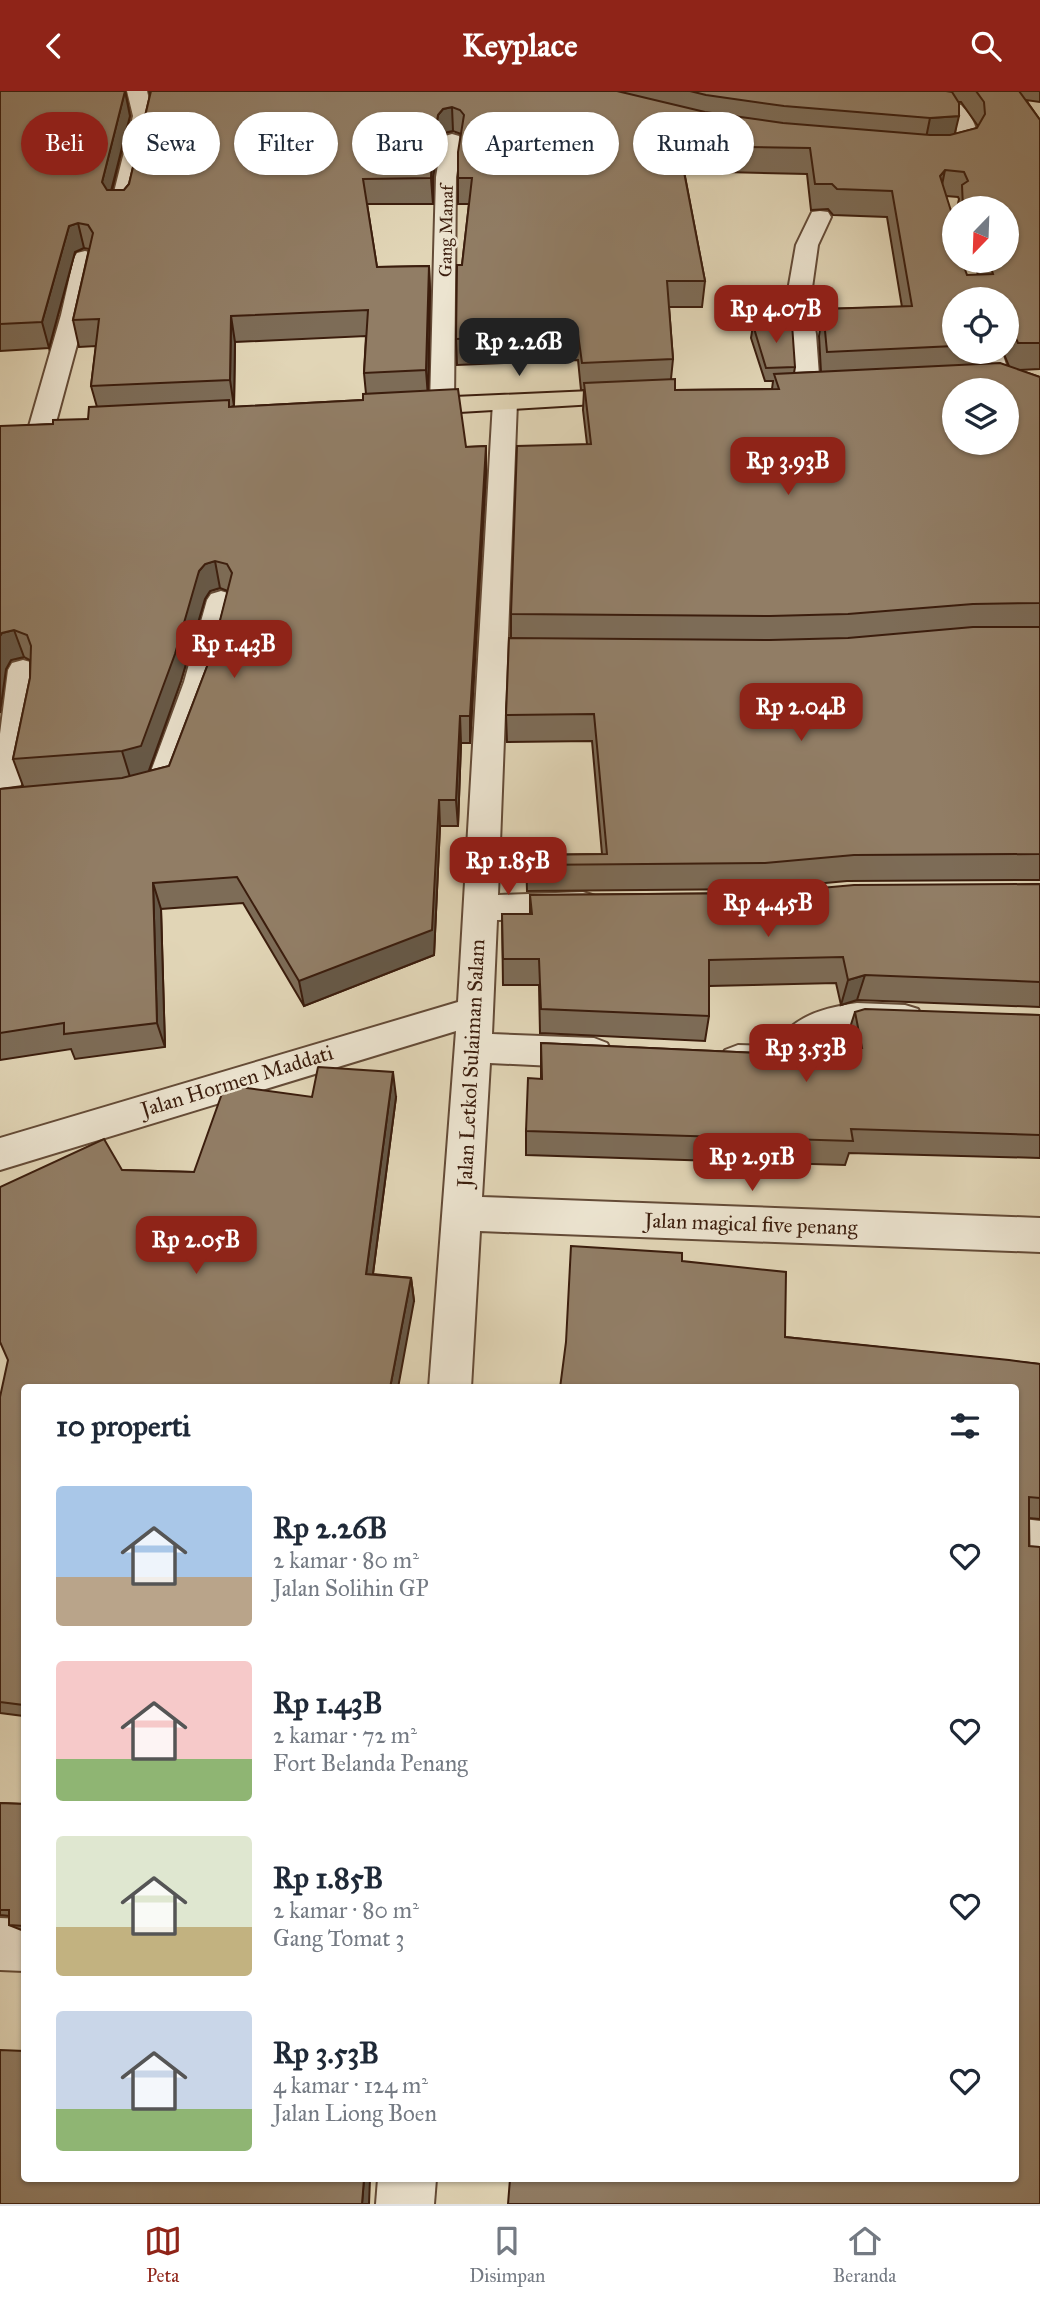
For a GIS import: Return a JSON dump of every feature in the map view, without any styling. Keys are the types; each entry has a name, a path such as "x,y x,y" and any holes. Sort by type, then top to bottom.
{"main road":[{"path":"1019,380 1040,378"},
{"path":"782,390 835,388"},
{"path":"389,408 663,395"},
{"path":"14,428 69,425"}],"street":[{"path":"121,208 143,116 137,91"},
{"path":"819,91 951,108 956,110 967,125 969,138 964,147 944,152 913,151"},
{"name":"Gang Manaf","path":"442,405 446,177 452,141"},
{"path":"808,389 804,334 798,302 807,245 820,217"},
{"path":"42,426 86,258"},
{"path":"1019,389 1040,398"},
{"name":"Jalan Letkol Sulaiman Salam","path":"450,1384 480,908 507,653 505,402"},
{"path":"104,793 130,791 164,782 172,751 199,682 221,600"},
{"path":"9,803 23,670"},
{"path":"480,908 621,904"},
{"name":"Jalan Hormen Maddati","path":"0,1154 475,1011"},
{"path":"709,1059 774,1061 783,1057 804,1034 832,1021 857,1017 939,1020"},
{"path":"472,1048 626,1055"},
{"name":"Jalan magical five penang","path":"462,1213 1040,1235"},
{"path":"1019,1540 1040,1543"},
{"path":"0,1944 21,1945"},
{"path":"405,2204 407,2182"}],"building":[{"path":"0,91 125,91 108,158 108,112 21,112 21,175 104,175 102,182 107,190 124,190 131,175 220,175 220,112 146,112 151,91 617,91 705,112 633,112 633,175 685,175 705,281 667,281 673,359 582,363 578,334 456,339 457,265 462,265 472,178 458,178 462,127 462,175 619,175 619,112 462,112 452,107 440,112 352,112 352,175 431,175 431,178 363,179 377,267 429,266 426,370 364,373 368,310 231,316 230,380 91,386 99,319 73,320 93,233 88,225 78,223 69,226 42,322 0,324"},
{"path":"690,91 946,91 952,92 959,103 959,116 930,118 784,106"},
{"path":"976,91 1019,91 1040,120 1040,343 1019,343 1019,287 942,287 942,347 827,352 823,309 912,306 892,191 837,189 832,184 815,184 810,148 754,147 754,119 950,135 977,128 985,114 984,102"},
{"path":"792,324 795,367 766,368 753,325"},
{"path":"1003,364 1040,377 1040,603 973,604 848,614 770,616 511,614 517,446 591,444 584,383 675,379 675,390 779,389 774,374"},
{"path":"458,389 466,447 486,446 470,716 460,716 456,800 439,800 432,930 299,981 237,877 153,883 157,1023 64,1034 64,1023 0,1033 0,789 122,778 169,766 211,656 232,573 227,564 215,561 205,564 199,571 175,654 141,746 122,751 13,759 30,678 31,646 27,635 14,630 0,636 0,426 53,424 53,420 88,419 89,407 229,400 229,407 363,400 363,394"},
{"path":"973,627 1040,627 1040,854 854,855 765,863 527,865 526,855 607,854 594,714 506,715 509,638 770,640 848,638"},
{"path":"1040,884 1040,982 865,975 848,980 843,957 709,960 709,1016 541,1009 539,959 503,959 502,914 532,914 530,895 765,893 854,885"},
{"path":"865,1009 1040,1015 1040,1135 851,1129 853,1141 526,1131 528,1078 542,1079 541,1043 780,1054 799,1046 862,1048 855,1012"},
{"path":"318,1067 393,1072 366,1274 411,1278 391,1384 21,1384 21,1705 0,1702 0,1397 8,1360 0,1342 0,1187 104,1139 122,1170 194,1172 225,1085 312,1097"},
{"path":"571,1246 682,1253 682,1261 786,1272 785,1337 1040,1364 1040,1498 1029,1497 1029,1546 1040,1547 1040,2204 508,2204 510,2182 1019,2182 1019,1384 561,1384 566,1342"},
{"path":"0,1803 21,1804 21,1926 9,1925 9,1910 0,1910"},
{"path":"0,2050 21,2051 21,2182 364,2182 362,2204 0,2204"}]}
